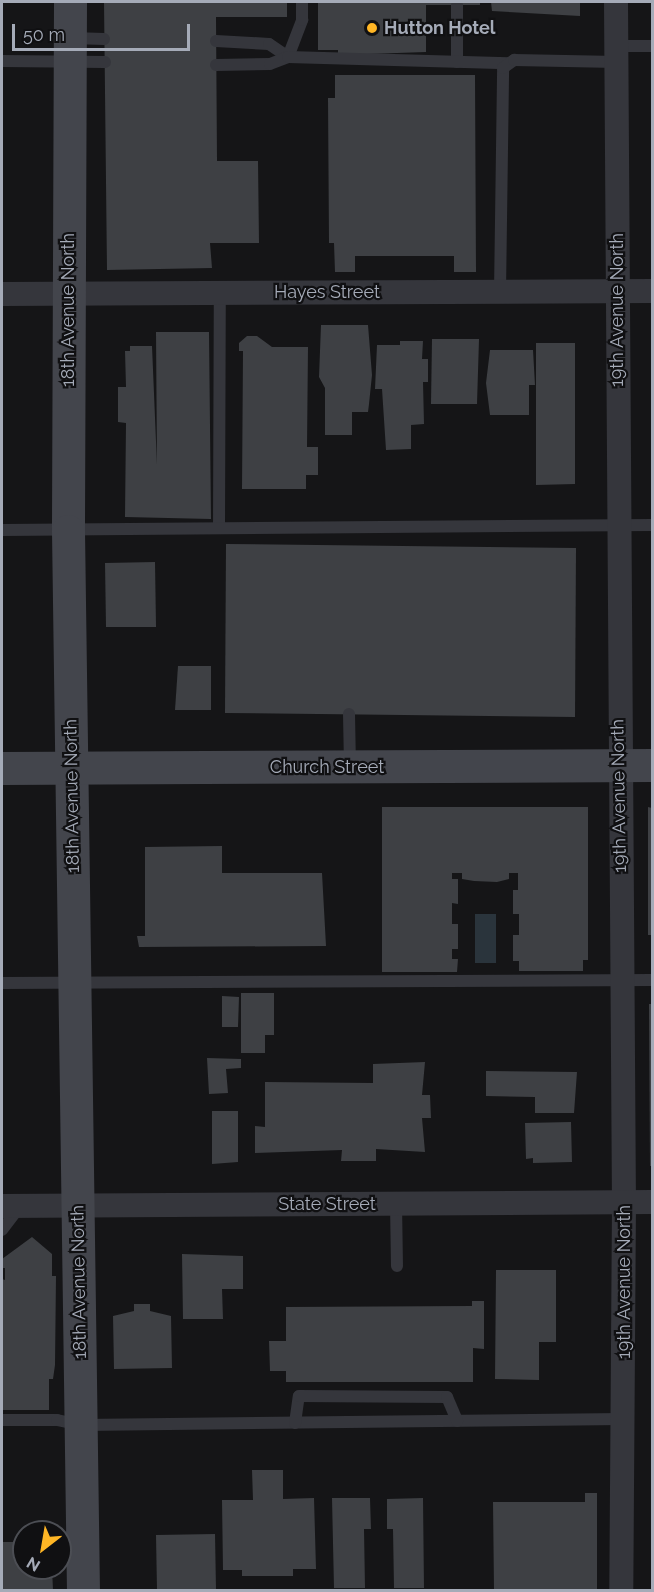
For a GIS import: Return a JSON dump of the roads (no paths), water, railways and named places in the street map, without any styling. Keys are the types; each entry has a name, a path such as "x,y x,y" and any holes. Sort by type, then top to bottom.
{"main road":[{"name":"18th Avenue North","path":"70,2 68,531 83,1590"},
{"name":"Church Street","path":"2,768 652,765"}],"street":[{"name":"19th Avenue North","path":"616,2 618,765 624,1202 621,1590"},
{"name":"Hayes Street","path":"2,294 652,291"},
{"name":"State Street","path":"11,1206 652,1202"}],"lane":[{"path":"288,57 302,20 302,2"},
{"path":"457,5 458,62"},
{"path":"2,61 70,49 104,39"},
{"path":"216,41 269,44 288,57"},
{"path":"216,65 270,64 288,57 508,63 617,54 652,46"},
{"path":"70,49 105,62"},
{"path":"501,292 503,68 508,63"},
{"path":"219,527 220,293"},
{"path":"2,530 652,525"},
{"path":"348,714 350,766"},
{"path":"2,983 652,980"},
{"path":"396,1203 397,1266"},
{"path":"2,1230 11,1206"},
{"path":"295,1423 299,1396 447,1396 457,1421"},
{"path":"2,1420 57,1419 81,1425 623,1419"}],"place":[{"name":"Hutton Hotel","path":"372,28"}]}
